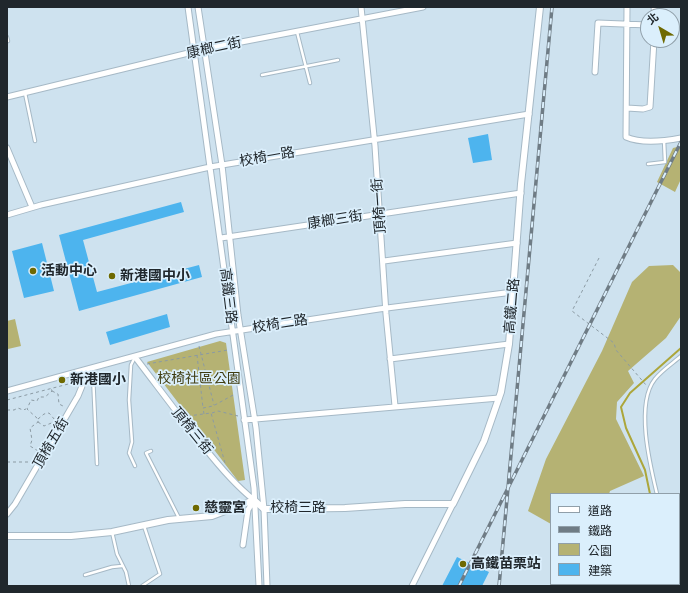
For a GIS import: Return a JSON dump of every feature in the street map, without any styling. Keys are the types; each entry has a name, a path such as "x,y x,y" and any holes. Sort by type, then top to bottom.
{"street":[{"name":"高鐵三路","path":"188,7 221,238 254,488 254,500 257,514 259,586"},
{"name":"高鐵三路","path":"198,7 222,165 240,330 255,420 264,509 267,586"},
{"name":"頂椅一街","path":"361,7 374,138 384,261 386,308 395,406"},
{"name":"康榔二街","path":"7,97 194,52 423,7"},
{"name":"高鐵二路","path":"412,586 484,441 500,398 509,344 521,193 540,7"},
{"path":"627,7 626,137 634,140 664,140 681,138"},
{"path":"594,72 598,24 640,25"},
{"path":"627,108 642,110 650,107 654,48"},
{"name":"校椅一路","path":"7,215 32,207 210,167 374,138 529,114"},
{"path":"7,148 32,207"},
{"name":"康榔三街","path":"221,238 521,193"},
{"path":"384,261 517,243"},
{"name":"校椅二路","path":"7,392 216,334 386,308 512,292"},
{"path":"390,359 509,344"},
{"name":"頂椅三街","path":"135,357 180,417 220,466 242,491 254,500"},
{"name":"頂椅五街","path":"7,514 15,504 78,396 89,369"},
{"path":"244,420 500,398"},
{"path":"243,545 248,510 254,500"},
{"name":"校椅三路","path":"7,536 71,536 112,532 179,519 212,516 254,500 264,509 345,508 405,504 453,504"}],"lane":[{"path":"297,32 310,83"},
{"path":"7,37 8,41"},
{"path":"262,75 338,60"},
{"path":"25,93 35,141"},
{"path":"648,164 665,162 664,140"},
{"path":"657,493 647,447 644,419 648,392 655,379 681,356"},
{"path":"134,466 129,453 132,442 129,400 131,365 135,357"},
{"path":"89,369 92,375 97,464"},
{"path":"151,451 146,453 179,519"},
{"path":"142,586 160,574 144,525"},
{"path":"112,532 122,566 126,572 129,586"},
{"path":"85,575 112,567 122,566"}],"path":[{"path":"599,258 572,311 614,343 616,350 646,385"},
{"path":"198,345 214,405"},
{"path":"146,364 197,354 229,350"},
{"path":"197,354 204,414"},
{"path":"7,400 76,382"},
{"path":"27,409 31,400 37,401 39,397 45,397 52,391 52,388"},
{"path":"52,391 58,394 59,404 63,406"},
{"path":"203,408 214,405 235,394"},
{"path":"7,410 14,410 18,408 23,410 27,409 38,419 38,422"},
{"path":"185,417 218,411 238,416"},
{"path":"38,419 44,414 49,413 55,420"},
{"path":"211,413 226,468"},
{"path":"38,422 44,426 54,422"},
{"path":"38,422 30,428 32,440 30,446 38,451"},
{"path":"7,470 7,462 32,462"}],"green space":[{"path":"681,146 681,179 675,192 657,182 673,148"},
{"path":"673,265 681,273 681,316 666,338 628,371 634,383 617,402 616,419 644,476 610,491 609,493 550,493 550,523 528,511 546,459 602,351 632,282 649,266"},
{"path":"15,319 21,346 8,349 7,321"},
{"name":"校椅社區公園","path":"220,341 226,343 245,480 238,481 147,362"}],"building":[{"path":"488,134 492,160 473,163 468,138"},
{"path":"181,202 184,212 83,240 97,292 199,265 202,277 79,311 59,235"},
{"name":"活動中心","path":"42,243 54,291 24,298 12,251"},
{"path":"167,314 170,327 110,345 106,332"},
{"name":"高鐵苗栗站","path":"457,557 489,572 482,586 442,586"}],"waterway":[{"path":"650,493 645,470 626,428 621,407 630,393 681,348"}],"railway":[{"path":"499,586 552,7"},
{"path":"459,586 681,142"}],"place":[{"name":"活動中心","path":"33,271"},
{"name":"新港國中小","path":"112,276"},
{"name":"新港國小","path":"62,380"},
{"name":"慈靈宮","path":"196,508"},
{"name":"高鐵苗栗站","path":"463,564"}]}
